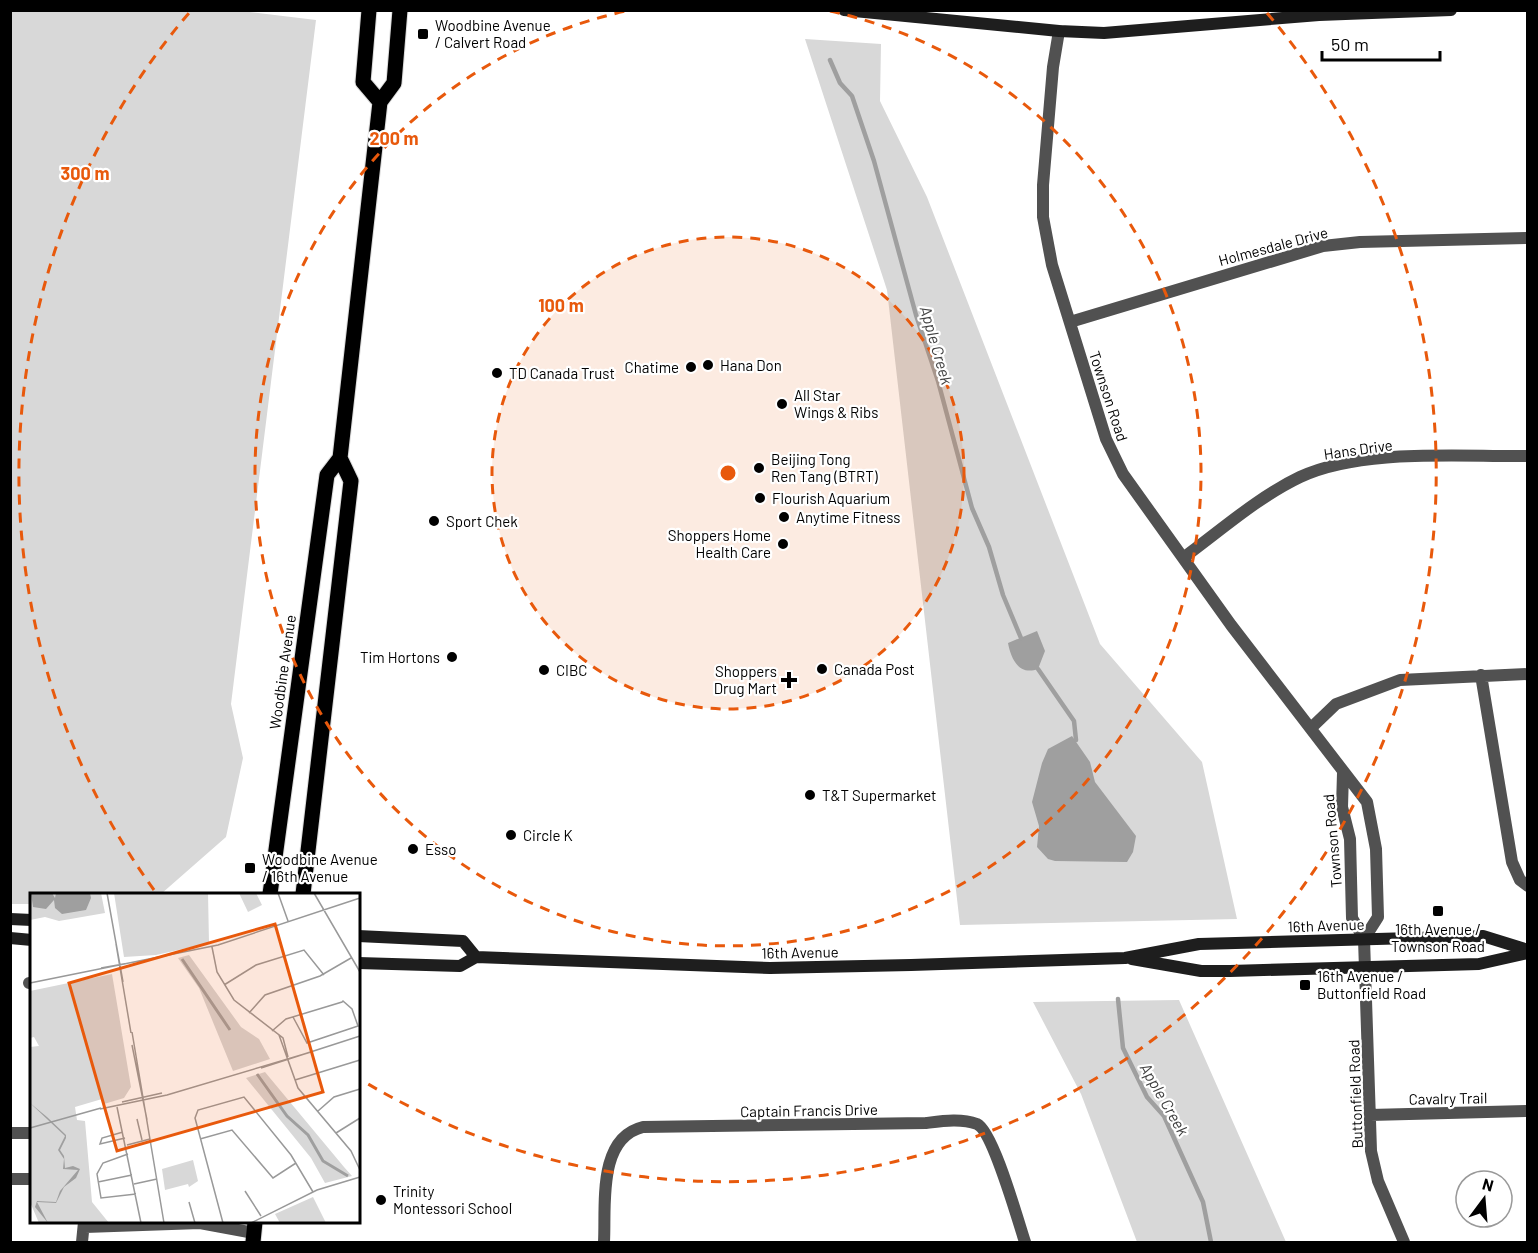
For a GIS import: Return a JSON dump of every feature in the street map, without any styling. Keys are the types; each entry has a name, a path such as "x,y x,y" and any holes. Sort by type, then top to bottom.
{"main road":[{"path":"369,10 363,82 380,102"},
{"name":"Woodbine Avenue","path":"270,893 327,475 340,458 380,102 394,83 400,10"},
{"path":"844,10 1059,31 1130,32 1319,15 1451,10"},
{"name":"Woodbine Avenue","path":"303,893 351,481 340,458"},
{"path":"10,919 30,920"},
{"path":"360,936 461,941 469,945 476,957"},
{"name":"16th Avenue","path":"360,963 460,966 476,957 770,968 1125,957 1199,944 1483,936 1527,951"},
{"path":"10,938 30,940"},
{"name":"16th Avenue","path":"1125,957 1201,971 1479,964 1527,951"}],"street":[{"name":"Townson Road","path":"1059,31 1053,67 1041,202 1047,243 1100,423 1114,457 1183,558 1231,625 1367,802 1374,829 1378,917 1364,939 1352,918 1350,839 1342,807 1343,773"},
{"name":"Holmesdale Drive","path":"1070,322 1323,246 1360,242 1527,238"},
{"name":"Hans Drive","path":"1183,558 1283,486 1332,466 1385,459 1527,456"},
{"path":"1311,728 1336,704 1382,685 1427,676 1527,674"},
{"path":"1481,675 1512,862 1520,880 1527,886"},
{"name":"Buttonfield Road","path":"1364,939 1371,1151 1375,1171 1404,1242"},
{"name":"Cavalry Trail","path":"1370,1115 1527,1111"},
{"name":"Captain Francis Drive","path":"604,1242 611,1160 618,1142 629,1131 643,1127 926,1123 949,1120 976,1124 984,1129 993,1146 1025,1242"},
{"path":"10,1133 30,1133"},
{"path":"10,1179 30,1179"},
{"path":"82,1242 85,1224 142,1223"},
{"path":"205,1223 254,1232"}],"shaded area":[{"path":"232,10 316,20 231,704 243,758 226,837 162,893 30,893 30,904 11,904 11,11"},
{"path":"805,39 881,44 880,101 927,197 1100,644 1202,762 1237,919 960,925 887,290"},
{"path":"1037,631 1045,651 1038,669 1026,670 1017,665 1008,643"},
{"path":"1072,736 1090,762 1095,782 1136,836 1133,852 1127,862 1055,861 1048,859 1037,847 1039,826 1032,802 1042,763 1048,749"},
{"path":"1179,1000 1286,1242 1137,1242 1081,1094 1033,1002"}],"waterway":[{"name":"Apple Creek","path":"830,60 840,83 852,96 874,161 972,508 989,547 1003,595 1021,638"},
{"name":"Apple Creek","path":"1038,669 1074,721 1076,740"},
{"name":"Apple Creek","path":"1118,999 1123,1048 1147,1097 1164,1116 1203,1202 1211,1242"}],"place":[{"name":"Woodbine Avenue / Calvert Road","path":"423,34"},
{"name":"Hana Don","path":"708,365"},
{"name":"Chatime","path":"691,367"},
{"name":"TD Canada Trust","path":"497,373"},
{"name":"All Star Wings & Ribs","path":"782,404"},
{"name":"Beijing Tong Ren Tang (BTRT)","path":"759,468"},
{"name":"Flourish Aquarium","path":"760,498"},
{"name":"Anytime Fitness","path":"784,517"},
{"name":"Sport Chek","path":"434,521"},
{"name":"Shoppers Home Health Care","path":"783,544"},
{"name":"Tim Hortons","path":"452,657"},
{"name":"Canada Post","path":"822,669"},
{"name":"CIBC","path":"544,670"},
{"name":"Shoppers Drug Mart","path":"789,680"},
{"name":"T&T Supermarket","path":"810,795"},
{"name":"Circle K","path":"511,835"},
{"name":"Esso","path":"413,849"},
{"name":"Woodbine Avenue / 16th Avenue","path":"250,868"},
{"name":"16th Avenue / Townson Road","path":"1438,911"},
{"name":"16th Avenue / Buttonfield Road","path":"1305,985"},
{"name":"Trinity Montessori School","path":"381,1200"}]}
